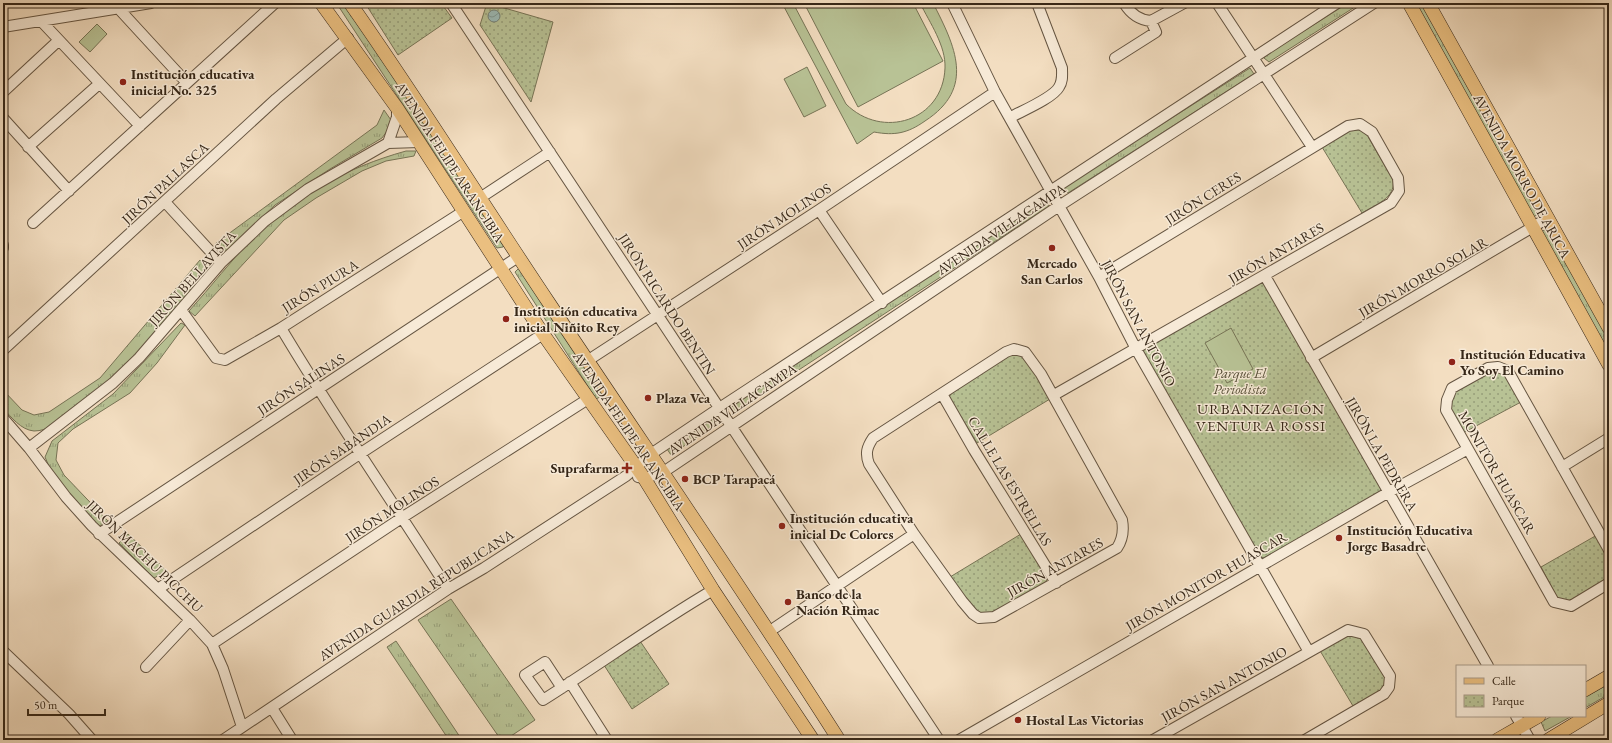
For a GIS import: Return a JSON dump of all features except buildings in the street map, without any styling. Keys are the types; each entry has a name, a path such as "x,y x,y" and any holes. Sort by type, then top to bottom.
{"main road":[{"name":"AVENIDA FELIPE ARANCIBIA","path":"321,3 348,38 397,108 543,334 641,472 713,590 813,740"},
{"name":"AVENIDA FELIPE ARANCIBIA","path":"350,3 480,198 518,258 770,631 839,740"},
{"name":"AVENIDA MORRO DE ARICA","path":"1409,3 1532,229 1609,365"},
{"name":"AVENIDA MORRO DE ARICA","path":"1428,3 1609,328"},
{"path":"1586,689 1609,676"},
{"path":"1586,717 1609,703"},
{"path":"1497,740 1519,721 1535,717"},
{"path":"1548,740 1586,717"}],"street":[{"path":"3,27 42,22 151,3"},
{"path":"33,223 275,3"},
{"name":"JIRÓN RICARDO BENTIN","path":"451,3 718,409 732,426 939,740"},
{"name":"JIRÓN SAN ANTONIO","path":"952,3 995,92 1011,117 1099,277 1136,349 1309,652"},
{"path":"1011,117 1052,94 1059,88 1062,78 1062,68 1037,3"},
{"path":"1126,6 1139,19 1151,21 1184,3"},
{"path":"1217,3 1264,74 1316,145"},
{"name":"AVENIDA VILLACAMPA","path":"1337,3 651,454 641,472 662,473 1059,206 1374,3"},
{"path":"119,9 187,83"},
{"path":"1115,58 1156,32 1151,21"},
{"path":"42,22 58,41 140,126"},
{"name":"JIRÓN PALLASCA","path":"3,350 276,99 348,38"},
{"path":"3,92 58,41"},
{"path":"28,147 99,84"},
{"name":"JIRÓN MOLINOS","path":"587,361 819,210 995,92"},
{"path":"388,143 397,118 397,108"},
{"path":"3,118 69,191"},
{"name":"JIRÓN ANTARES","path":"1054,395 1391,203 1399,191 1398,178 1372,132 1366,127 1353,124 1316,145"},
{"name":"JIRÓN BELLAVISTA","path":"29,448 114,383 139,358 221,263 265,221 324,178 388,143 419,142"},
{"name":"JIRÓN CERES","path":"1099,277 1316,145"},
{"path":"480,198 550,152"},
{"path":"165,202 221,263"},
{"path":"819,210 882,303"},
{"name":"JIRÓN PIURA","path":"181,310 198,331 216,358 225,360 281,328 464,211"},
{"name":"JIRÓN MORRO SOLAR","path":"1311,358 1532,229 1548,218"},
{"name":"JIRÓN SALINAS","path":"99,534 518,258"},
{"name":"JIRÓN LA PEDRERA","path":"1264,276 1487,665"},
{"path":"281,328 318,390 361,453 448,589"},
{"name":"JIRÓN SABANDIA","path":"158,589 361,453 543,334"},
{"name":"JIRÓN ANTARES","path":"1014,349 1025,352 1054,395 1122,520 1124,530 1122,541 1117,548 994,617 979,618 972,614 914,534 869,464 866,456 867,450 873,438 942,394 1006,352 1014,349"},
{"name":"MONITOR HUASCAR","path":"1609,550 1508,371 1498,367 1488,368 1452,388 1447,400 1446,410 1554,602 1571,606 1609,583"},
{"name":"CALLE LAS ESTRELLAS","path":"942,394 974,450 1056,582"},
{"name":"JIRÓN MOLINOS","path":"212,644 403,518 588,399"},
{"name":"JIRÓN MACHU PICCHU","path":"3,418 29,448 66,497 99,534 190,620 212,644 223,669 242,727"},
{"path":"1562,467 1609,438"},
{"name":"JIRÓN MONITOR HUASCAR","path":"959,740 1389,492 1468,449"},
{"name":"AVENIDA GUARDIA REPUBLICANA","path":"223,740 448,589 484,568 626,476 641,472"},
{"path":"770,631 914,534"},
{"path":"607,740 566,685 713,590"},
{"path":"146,667 190,620"},
{"name":"JIRÓN SAN ANTONIO","path":"1153,740 1348,630 1364,634 1390,676 1389,687 1384,694 1305,740"},
{"path":"3,651 69,714 92,740"},
{"path":"272,708 292,740"},
{"path":"1519,721 1530,740"}],"green space":[{"path":"365,3 441,3 452,18 398,55"},
{"path":"487,3 553,22 531,102 480,25"},
{"path":"782,3 793,3 846,104 861,115 876,121 893,122 908,119 922,112 934,101 942,86 945,68 943,51 937,35 920,3 933,3 954,51 956,80 951,95 941,108 925,121 913,128 907,131 888,134 874,132 857,144"},
{"path":"804,3 913,3 943,61 858,107"},
{"path":"1348,3 1361,3 1269,62 1264,58 1266,55"},
{"path":"1414,3 1424,3 1541,213 1533,217"},
{"path":"342,4 346,6 504,244 503,247 497,248 339,7"},
{"path":"97,24 107,34 90,52 79,42"},
{"path":"807,67 826,106 804,117 784,79"},
{"path":"1250,68 1254,74 1068,193 1062,188"},
{"path":"384,110 393,123 382,138 330,169 275,205 221,256 216,243 377,125"},
{"path":"1350,130 1360,130 1367,135 1393,180 1393,186 1388,196 1378,204 1362,213 1322,147"},
{"path":"406,151 416,151 414,156 386,161 362,171 316,198 284,220 195,316 189,311 254,237 306,195 343,174"},
{"path":"1046,200 1049,206 733,413 729,407"},
{"path":"1548,228 1609,337 1609,353 1541,232"},
{"path":"200,260 211,270 162,328 127,365 89,399 57,423 39,431 29,430 21,426 3,408 3,390 22,410 34,415 49,412 100,378"},
{"path":"519,268 604,395 596,399 515,272"},
{"name":"Parque El Periodista","path":"1259,283 1265,284 1382,491 1264,558 1259,556 1143,352 1145,347"},
{"path":"181,323 185,325 157,363 130,393 73,429 58,443 56,460 64,475 108,521 97,528 54,478 45,457 52,441 113,394"},
{"path":"1231,328 1253,369 1227,383 1205,343"},
{"path":"1011,352 1017,352 1028,361 1050,399 977,443 949,397 952,393"},
{"path":"1489,370 1506,373 1521,402 1463,433 1448,409 1455,388"},
{"path":"713,418 717,423 671,455 667,449"},
{"path":"128,534 167,571 154,578 119,543"},
{"path":"1021,534 1047,578 1046,583 986,616 974,611 950,577"},
{"path":"1597,535 1609,558 1609,579 1570,602 1558,599 1541,567"},
{"path":"451,599 535,720 505,740 501,740 418,620"},
{"path":"1350,631 1358,632 1386,679 1382,692 1353,706 1319,649"},
{"path":"396,641 462,740 449,740 387,647"},
{"path":"640,641 669,684 632,709 604,665"},
{"path":"1609,684 1609,694 1586,707 1586,696"},
{"path":"1550,717 1570,717 1545,731 1541,722"}],"water":[{"path":"494,10 498,12 500,16 498,20 494,22 490,20 488,16 490,12"}],"place":[{"name":"Institución educativa inicial No. 325","path":"123,82"},
{"name":"Mercado San Carlos","path":"1052,248"},
{"name":"Institución educativa inicial Niñito Rey","path":"506,319"},
{"name":"Institución Educativa Yo Soy El Camino","path":"1452,362"},
{"name":"Plaza Vea","path":"648,398"},
{"name":"Suprafarma","path":"627,468"},
{"name":"BCP Tarapacá","path":"685,479"},
{"name":"Institución educativa inicial De Colores","path":"782,526"},
{"name":"Institución Educativa Jorge Basadre","path":"1339,538"},
{"name":"Banco de la Nación Rimac","path":"788,602"},
{"name":"Hostal Las Victorias","path":"1018,720"}],"district":[{"name":"URBANIZACIÓN VENTURA ROSSI","path":"1261,418"}]}
